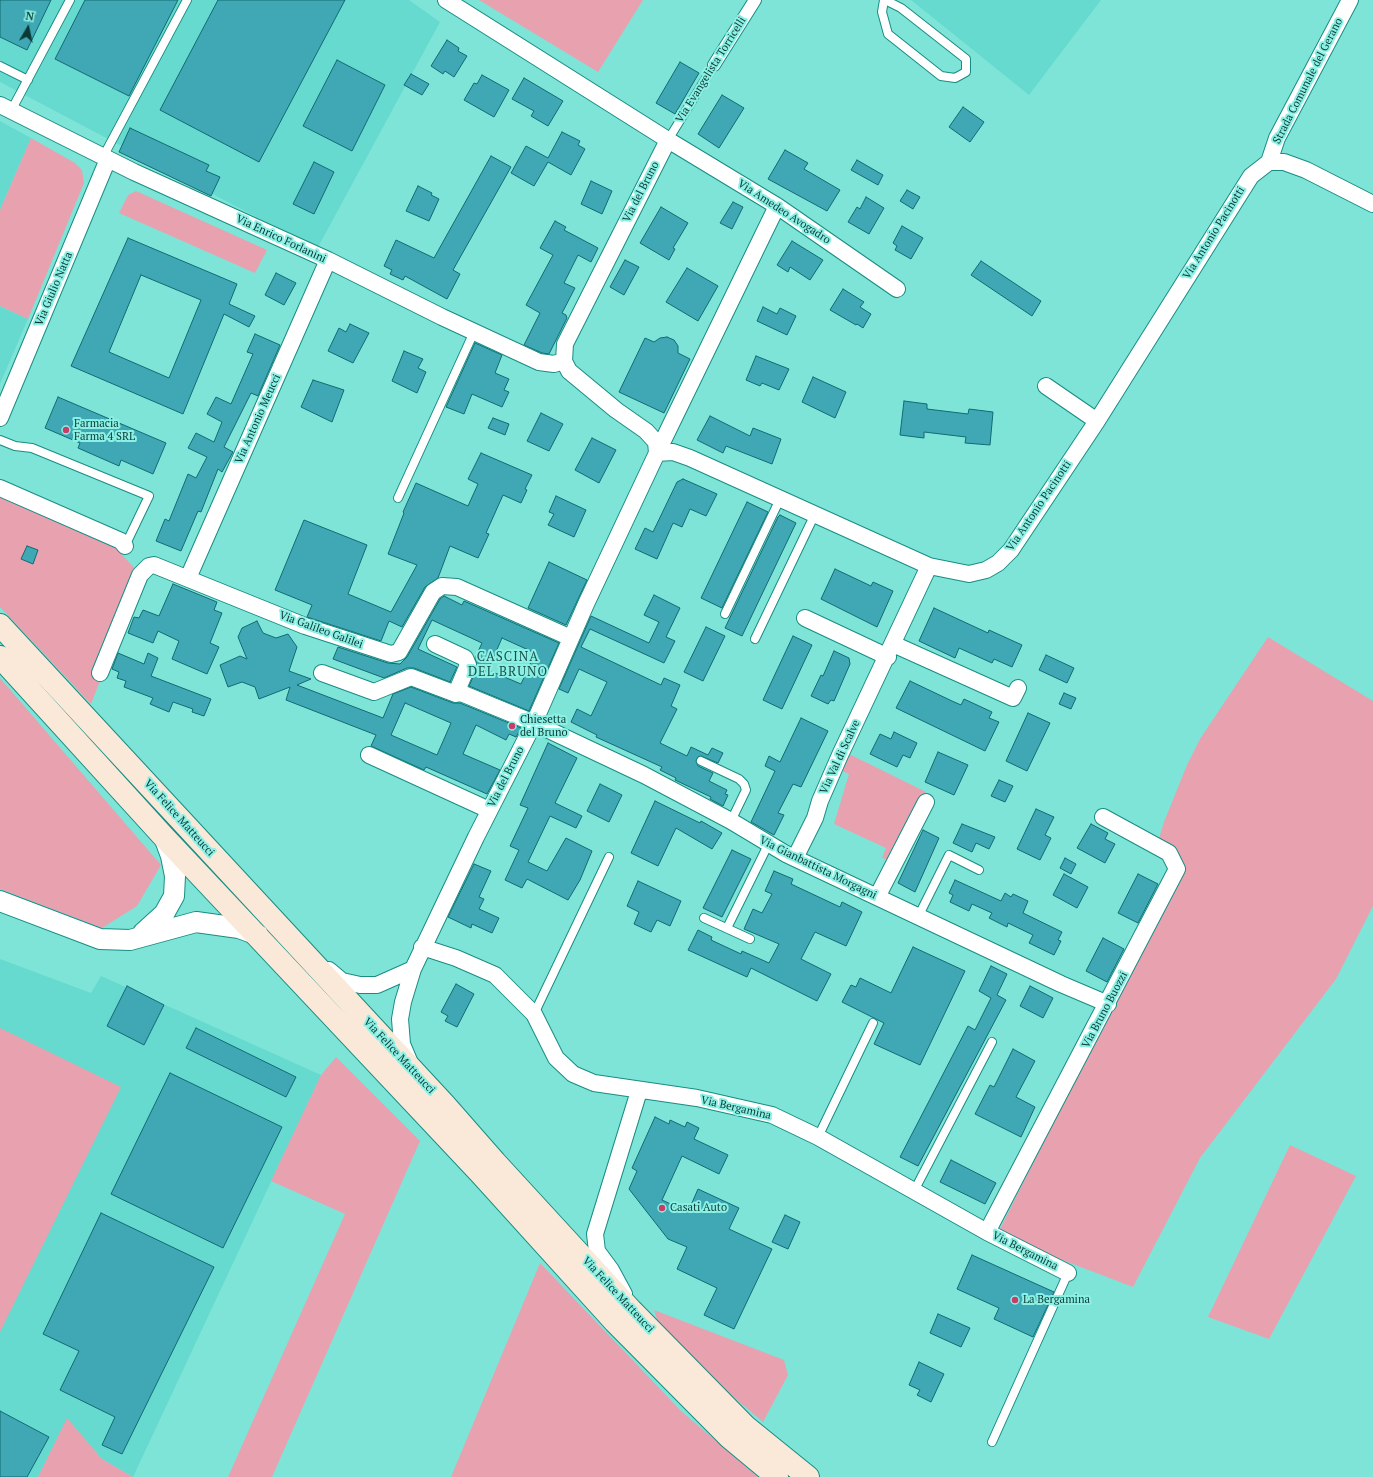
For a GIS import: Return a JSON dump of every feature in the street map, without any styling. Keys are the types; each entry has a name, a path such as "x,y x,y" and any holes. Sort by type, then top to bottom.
{"main road":[{"name":"Via Felice Matteucci","path":"0,625 413,1072 445,1104 494,1162 631,1310 745,1426 808,1477"},
{"name":"Via Felice Matteucci","path":"0,657 164,836 480,1173 615,1322 729,1437 777,1477"}],"street":[{"path":"446,0 668,140"},
{"name":"Via Evangelista Torricelli","path":"714,65 755,0"},
{"name":"Strada Comunale del Gerano","path":"1269,162 1277,138 1350,0"},
{"name":"Via Enrico Forlanini","path":"6,108 106,158 328,260 474,332 539,362 554,364 564,361"},
{"name":"Via Amedeo Avogadro","path":"668,140 777,206 897,289"},
{"name":"Via del Bruno","path":"564,361 565,344 668,140"},
{"name":"Via Giulio Natta","path":"0,418 106,158"},
{"path":"1269,162 1284,162 1306,170 1373,204"},
{"name":"Via Antonio Pacinotti","path":"657,453 673,452 690,458 930,566 969,574 986,570 998,563 1011,550 1097,421 1251,176 1269,162"},
{"name":"Via del Bruno","path":"413,1072 402,1044 400,1019 403,1002 413,969 422,947 489,810 534,723 571,638 657,453 777,206"},
{"name":"Via Antonio Meucci","path":"188,578 328,260"},
{"path":"564,361 569,371 616,410 646,431 656,442 657,453"},
{"path":"1046,386 1097,421"},
{"path":"0,488 121,541 125,546"},
{"name":"Via Galileo Galilei","path":"100,673 143,571 149,566 154,565 305,626 391,654 399,652 433,592 442,586 457,587 571,638"},
{"name":"Via Val di Scalve","path":"795,858 812,824 820,801 840,755 930,566"},
{"path":"805,618 1013,698 1018,688"},
{"path":"434,644 465,658 468,665 459,686 461,693"},
{"name":"Via Gianbattista Morgagni","path":"322,673 374,692 411,677 456,694 461,693 534,723 644,775 731,821 768,845 918,917 1108,1004"},
{"path":"369,755 489,810"},
{"path":"877,897 926,802"},
{"name":"Via Bruno Buozzi","path":"988,1232 1177,869 1169,853 1103,817"},
{"path":"130,940 147,931 164,914 174,896 175,876 171,856 164,836"},
{"path":"0,901 100,940 130,940 196,922 238,928 258,935"},
{"path":"288,937 342,981 360,985 377,985 413,969"},
{"name":"Via Bergamina","path":"422,947 456,958 495,975 534,1014 556,1058 573,1074 594,1083 639,1091 697,1098 772,1115 818,1137 914,1192 1068,1273"},
{"path":"631,1310 611,1270 597,1251 595,1234 639,1091"}],"lane":[{"path":"6,108 28,80 70,0"},
{"path":"106,158 187,0"},
{"path":"884,0 901,8 966,59 966,72 955,78 941,76 888,34 882,12 884,0"},
{"name":"Via Evangelista Torricelli","path":"668,140 714,65"},
{"path":"0,66 28,80"},
{"path":"398,498 474,332"},
{"path":"0,440 15,446 32,448 149,496 125,546"},
{"path":"725,614 780,498"},
{"path":"755,639 815,514"},
{"path":"701,761 739,779 744,784 746,790 731,821"},
{"path":"727,928 768,845"},
{"path":"918,917 949,855 979,870"},
{"path":"534,1014 609,857"},
{"path":"704,918 750,939"},
{"path":"818,1137 872,1023"},
{"path":"914,1192 992,1042"},
{"path":"992,1442 1068,1273"}],"shaded area":[{"path":"0,0 409,0 440,22 317,249 0,82"},
{"path":"479,0 643,0 598,72"},
{"path":"911,0 1101,0 1029,95"},
{"path":"0,121 31,138 0,210"},
{"path":"31,138 75,163 82,170 84,183 28,319 0,306 0,210"},
{"path":"136,191 267,250 255,273 119,213 128,195"},
{"path":"0,306 28,319 0,384"},
{"path":"0,495 117,549 135,569 140,578 91,704 0,607"},
{"path":"1268,637 1373,701 1373,906 1336,979 1200,1158 1133,1287 997,1235 1181,867 1158,842 1164,822 1187,765 1200,739"},
{"path":"0,678 161,865 137,906 102,928 0,889"},
{"path":"847,753 926,792 890,860 882,858 886,848 834,824 849,774 840,770"},
{"path":"0,959 91,993 101,976 321,1075 133,1477 102,1459 67,1419 38,1477 0,1477"},
{"path":"0,1028 121,1087 0,1332"},
{"path":"336,1057 420,1141 272,1477 228,1477 345,1214 271,1181 321,1075"},
{"path":"1290,1145 1356,1176 1269,1339 1208,1317"},
{"path":"540,1263 681,1411 758,1477 451,1477"},
{"path":"654,1310 784,1360 788,1375 763,1422 704,1372 660,1328"},
{"path":"67,1418 102,1459 133,1477 38,1477"}],"building":[{"path":"0,0 51,0 27,50 0,37"},
{"path":"85,0 178,0 129,96 55,59"},
{"path":"218,0 345,0 259,162 160,110"},
{"path":"447,40 459,48 458,51 467,56 454,77 445,71 443,74 431,66"},
{"path":"337,60 385,85 352,151 303,126"},
{"path":"680,62 699,73 675,114 656,103"},
{"path":"411,74 429,84 422,95 404,85"},
{"path":"482,75 509,90 494,117 464,100 474,83 477,84"},
{"path":"524,78 563,101 548,126 531,116 534,111 512,99"},
{"path":"722,95 744,108 719,148 698,134"},
{"path":"963,107 984,122 970,142 949,127"},
{"path":"130,128 209,165 206,171 220,177 211,196 119,152"},
{"path":"562,132 580,141 578,145 585,149 571,175 548,162 534,186 511,173 526,146 548,158"},
{"path":"785,150 808,163 804,169 840,190 827,211 768,179"},
{"path":"491,156 511,167 453,270 460,274 447,299 405,276 403,280 390,274 392,270 384,266 396,240 434,258"},
{"path":"857,160 883,175 878,185 851,170"},
{"path":"314,162 334,172 314,214 293,204"},
{"path":"591,181 612,191 602,214 581,204"},
{"path":"418,186 432,193 431,195 439,199 429,221 406,211"},
{"path":"907,190 920,197 913,209 900,201"},
{"path":"866,197 884,208 869,234 848,222 857,207 860,209"},
{"path":"733,202 743,207 732,229 720,223"},
{"path":"661,207 688,223 673,248 675,249 669,260 640,243"},
{"path":"555,221 566,227 564,230 598,248 591,262 578,255 564,283 575,288 562,313 566,315 567,318 549,354 542,353 524,345 540,313 526,305 553,255 540,248"},
{"path":"902,226 923,238 911,259 895,250 897,246 893,243"},
{"path":"128,238 237,284 229,304 255,316 249,327 224,314 183,414 71,366","holes":["141,275 201,300 169,378 109,352"]},
{"path":"792,241 823,260 810,280 790,267 788,272 777,265"},
{"path":"625,260 639,267 624,295 610,287"},
{"path":"981,261 1041,301 1032,316 971,275"},
{"path":"687,268 718,286 698,321 666,302"},
{"path":"276,273 296,283 284,305 265,295"},
{"path":"843,289 864,302 860,307 871,314 863,328 830,310"},
{"path":"763,307 777,314 780,308 796,316 787,335 757,321"},
{"path":"350,324 369,333 353,363 328,351 339,328 346,332"},
{"path":"255,334 280,345 258,396 251,393 224,447 233,452 222,472 218,469 201,512 198,511 181,551 156,541 165,519 169,521 188,474 196,478 207,457 188,448 196,433 214,442 222,422 207,414 216,397 231,404 253,354 247,352"},
{"path":"667,337 674,340 678,346 678,353 690,359 664,413 619,392 645,338 654,342 660,338"},
{"path":"475,343 502,355 495,373 509,379 504,390 509,392 502,407 472,394 464,414 446,407"},
{"path":"404,351 423,359 418,368 426,372 417,393 392,381"},
{"path":"756,356 789,369 779,390 762,383 760,386 746,380"},
{"path":"813,377 846,392 835,418 802,402"},
{"path":"313,380 344,390 332,422 301,407"},
{"path":"58,397 166,443 153,474 121,460 119,466 78,448 80,443 45,428"},
{"path":"904,401 927,404 927,409 968,414 969,409 993,412 990,445 965,443 966,437 924,432 924,438 900,435"},
{"path":"541,413 563,424 549,451 527,441"},
{"path":"710,416 750,436 753,428 781,439 772,464 726,446 723,453 697,440"},
{"path":"493,418 509,424 505,435 488,428"},
{"path":"592,438 616,450 599,483 575,470"},
{"path":"481,453 532,475 525,489 527,490 521,503 503,495 486,533 489,534 478,558 450,546 438,578 425,587 402,627 389,621 381,641 307,617 312,605 275,590 304,520 367,545 348,594 391,612 417,565 388,554 404,513 403,512 416,483 468,506 478,484 468,479"},
{"path":"683,479 717,494 706,516 690,509 682,527 673,523 657,559 635,549 645,528 653,532 677,482"},
{"path":"556,496 586,510 574,537 548,525 554,514 549,512"},
{"path":"747,502 768,512 722,608 701,598"},
{"path":"780,515 796,523 742,636 725,628"},
{"path":"27,546 38,550 33,564 21,559"},
{"path":"549,562 587,580 566,625 528,608"},
{"path":"835,569 871,586 873,582 893,591 877,627 821,599"},
{"path":"173,584 217,602 214,610 222,613 210,643 219,647 207,674 172,659 179,641 158,631 153,643 128,633 134,617 139,618 143,610 159,616"},
{"path":"654,595 680,608 666,637 675,641 664,663 590,629 581,647 661,685 664,678 680,685 671,706 677,709 660,743 687,756 691,747 708,755 712,748 723,753 718,763 701,756 698,757 696,761 698,766 713,773 709,781 727,790 725,794 728,795 723,806 710,799 711,797 675,780 676,778 660,770 662,767 596,737 597,735 571,722 577,709 591,716 607,682 579,669 568,693 559,689 591,616 649,643 659,622 644,615"},
{"path":"444,596 462,605 464,601 559,643 529,711 469,686 477,668 475,658 482,643 432,620 418,649 457,667 450,682 414,668 407,668 384,678 333,659 338,647 388,663 400,664 407,657 440,599","holes":["502,638 535,653 521,684 488,670"]},
{"path":"934,608 988,633 989,630 1022,645 1012,667 994,659 992,663 959,648 955,658 919,641"},
{"path":"257,621 263,633 276,638 288,634 297,647 289,671 311,679 297,685 383,718 393,694 411,687 453,703 460,703 521,728 516,737 509,734 506,740 476,725 463,754 500,770 487,794 426,767 424,770 371,746 376,735 286,700 290,687 259,699 255,687 242,682 228,687 220,665 240,656 247,659 238,637 242,628","holes":["405,703 451,723 437,755 391,735"]},
{"path":"706,627 725,636 703,681 684,672"},
{"path":"793,636 812,645 782,709 763,700"},
{"path":"834,651 849,658 850,664 834,701 831,700 828,704 811,696 821,675 823,676"},
{"path":"118,653 144,664 148,653 158,658 151,676 211,699 204,716 192,712 193,709 173,702 169,712 150,704 153,698 124,687 126,681 117,678 119,672 112,669"},
{"path":"1046,655 1074,668 1067,683 1039,670"},
{"path":"910,681 961,705 964,699 992,712 989,718 999,722 985,751 896,708"},
{"path":"1064,693 1076,698 1071,709 1059,704"},
{"path":"1028,713 1050,723 1027,771 1006,761"},
{"path":"801,718 828,731 801,787 793,784 778,813 784,815 774,835 751,822 775,771 765,766 769,756 780,762"},
{"path":"894,732 917,743 910,758 903,755 897,767 870,754 880,734 891,739"},
{"path":"548,743 577,758 555,803 582,816 576,828 550,816 528,862 547,871 566,838 592,851 580,880 568,900 527,879 522,888 505,880 519,850 510,846 528,808 520,805"},
{"path":"938,752 968,765 954,795 925,782"},
{"path":"999,780 1013,786 1005,802 991,796"},
{"path":"600,784 622,795 609,822 587,811"},
{"path":"655,801 700,823 701,821 722,833 712,849 676,828 658,866 631,853"},
{"path":"1036,809 1054,817 1045,835 1051,838 1040,860 1017,849"},
{"path":"962,824 995,837 989,849 976,843 972,852 953,843"},
{"path":"1091,824 1108,833 1105,839 1115,844 1105,863 1077,848"},
{"path":"923,830 939,838 915,892 898,883"},
{"path":"732,850 751,859 722,917 703,908"},
{"path":"1065,858 1076,864 1071,874 1060,868"},
{"path":"474,864 491,871 479,897 484,899 479,909 499,918 492,933 472,924 471,928 448,917"},
{"path":"774,871 793,879 791,884 840,907 842,902 862,912 846,946 815,932 801,959 831,974 817,1001 751,968 747,977 688,950 698,930 712,937 711,940 741,954 742,951 769,963 779,944 744,929 753,909 762,913 772,894 765,891"},
{"path":"1064,874 1088,887 1077,908 1053,895"},
{"path":"1138,874 1158,884 1138,923 1118,913"},
{"path":"955,880 1001,901 1005,893 1011,897 1013,894 1028,901 1023,913 1062,932 1058,940 1061,941 1054,955 1029,943 1033,935 1008,923 1007,927 989,918 992,913 972,904 969,911 950,902 953,895 949,893"},
{"path":"638,881 681,901 670,926 657,920 651,932 634,924 639,912 627,906"},
{"path":"1103,938 1124,949 1107,982 1086,971"},
{"path":"913,947 965,971 920,1065 874,1044 884,1023 842,1002 851,985 856,987 860,978 891,993"},
{"path":"991,966 1007,974 997,995 1006,1000 918,1166 900,1157 968,1026 975,1030 991,998 979,991"},
{"path":"456,984 474,994 457,1027 445,1021 448,1016 441,1012"},
{"path":"127,986 164,1005 144,1045 107,1026"},
{"path":"1030,986 1053,998 1043,1018 1020,1006"},
{"path":"196,1028 296,1077 286,1097 186,1048"},
{"path":"1013,1049 1035,1061 1016,1097 1035,1107 1021,1137 975,1114 990,1085 994,1087"},
{"path":"170,1073 282,1127 223,1248 111,1194"},
{"path":"655,1117 669,1124 670,1120 685,1127 687,1122 699,1128 694,1139 728,1155 719,1174 682,1156 662,1200 688,1212 698,1189 739,1208 729,1229 772,1249 734,1329 704,1315 717,1288 677,1269 687,1247 668,1239 629,1189 637,1171 632,1168"},
{"path":"951,1160 996,1183 985,1204 940,1182"},
{"path":"101,1213 214,1267 122,1454 102,1445 115,1417 60,1390 79,1351 43,1334"},
{"path":"785,1215 800,1222 788,1249 772,1242"},
{"name":"La Bergamina","path":"972,1255 1054,1292 1033,1337 994,1319 999,1308 957,1289"},
{"path":"938,1314 970,1328 961,1347 930,1333"},
{"path":"919,1362 944,1374 931,1402 917,1395 920,1390 909,1385"},
{"path":"0,1411 49,1437 27,1477 0,1477"}],"place":[{"name":"Farmacia Farma 4 SRL","path":"66,430"},
{"name":"Chiesetta del Bruno","path":"512,726"},
{"name":"Casati Auto","path":"662,1208"},
{"name":"La Bergamina","path":"1015,1300"}],"district":[{"name":"CASCINA DEL BRUNO","path":"508,664"}]}
